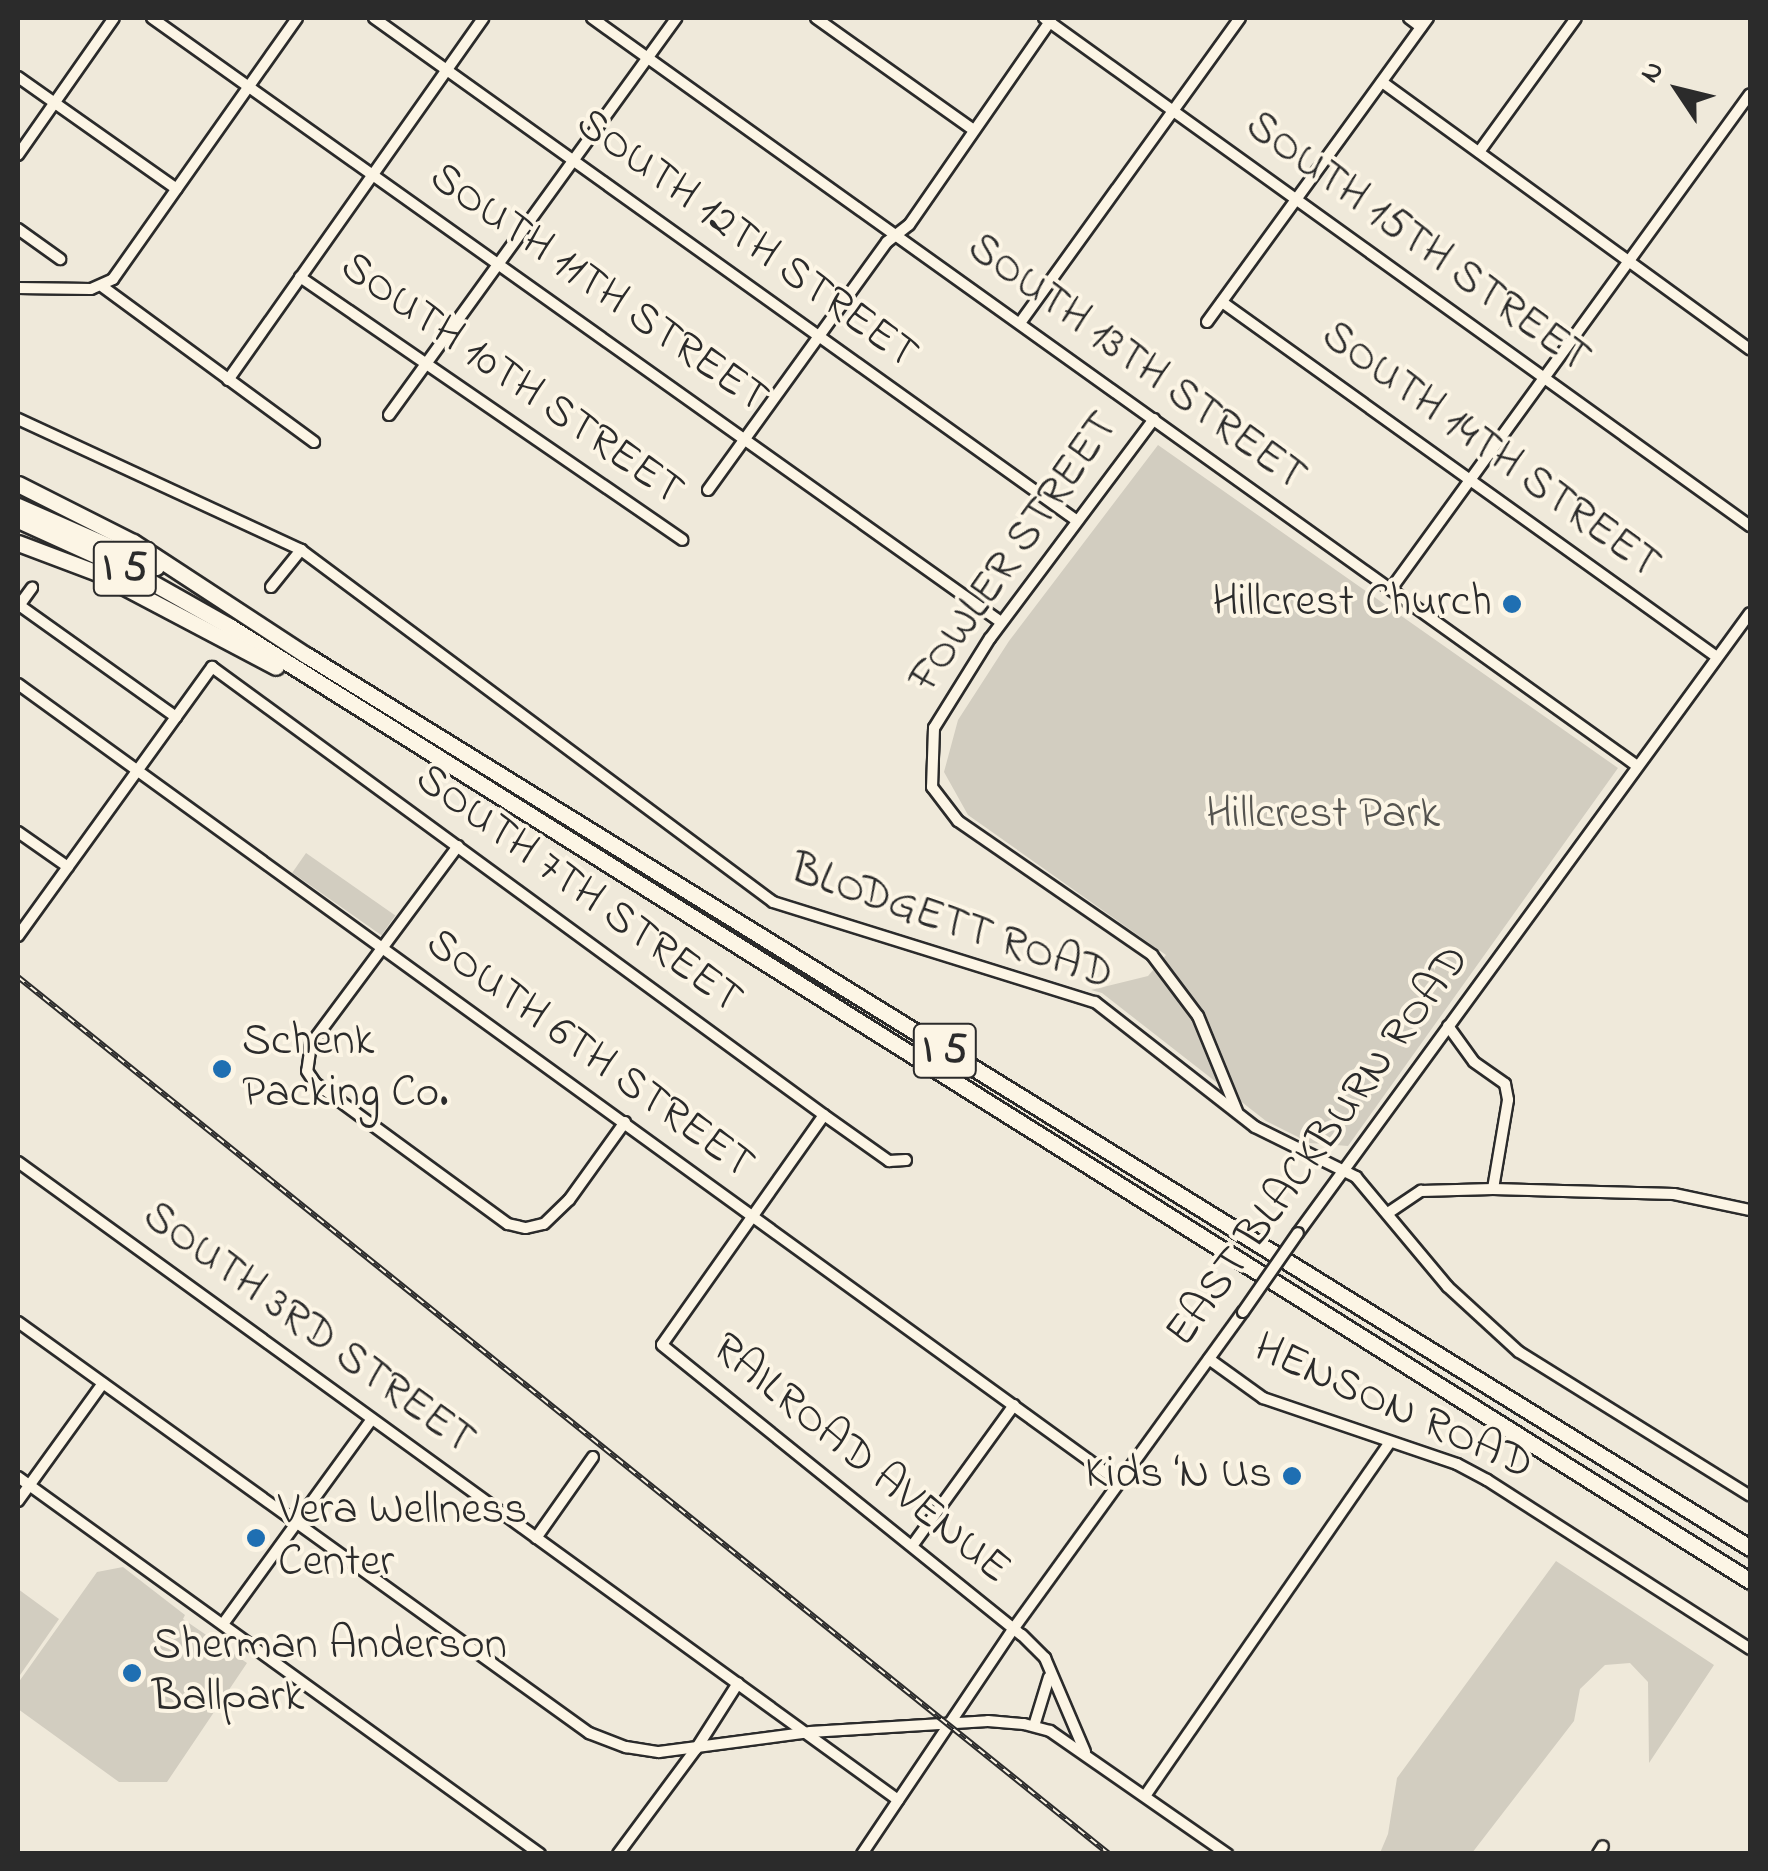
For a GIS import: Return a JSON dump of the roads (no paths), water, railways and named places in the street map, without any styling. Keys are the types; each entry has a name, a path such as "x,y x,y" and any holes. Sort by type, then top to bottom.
{"highway":[{"path":"18,484 133,542 208,593"},
{"name":"I 5","path":"18,506 208,593 1750,1546"},
{"name":"I 5","path":"18,520 135,574 229,626 1750,1584"},
{"path":"18,544 98,573 161,604 415,744"}],"street":[{"path":"18,155 114,18"},
{"name":"SOUTH 11TH STREET","path":"152,18 746,436 1001,622"},
{"path":"103,287 113,279 297,18"},
{"name":"SOUTH 12TH STREET","path":"374,18 1076,520"},
{"path":"228,380 483,18"},
{"name":"SOUTH 13TH STREET","path":"592,18 1637,766"},
{"path":"389,415 676,18"},
{"path":"816,18 972,129"},
{"path":"1020,323 1240,18"},
{"path":"1207,322 1425,22 1408,18"},
{"path":"1479,152 1576,18"},
{"path":"708,490 897,234 909,225 1048,19"},
{"name":"SOUTH 15TH STREET","path":"1048,19 1750,526"},
{"path":"18,76 177,188"},
{"path":"1382,82 1750,349"},
{"path":"1391,589 1750,94"},
{"path":"18,229 60,259"},
{"name":"SOUTH 10TH STREET","path":"300,277 682,540"},
{"path":"18,288 103,287 314,442"},
{"name":"SOUTH 14TH STREET","path":"1222,302 1717,657"},
{"name":"FOWLER STREET","path":"1154,419 1001,622 934,728 932,787 958,821 1152,955 1198,1016 1238,1112"},
{"name":"BLODGETT ROAD","path":"18,420 300,550 773,902 1095,1002 1255,1127 1346,1170 1388,1213 1448,1287 1518,1352 1750,1496"},
{"path":"272,587 300,550"},
{"path":"18,936 176,718 18,606 32,588"},
{"name":"EAST BLACKBURN ROAD","path":"862,1854 1014,1628 1750,613"},
{"name":"SOUTH 7TH STREET","path":"176,718 212,666 824,1115 889,1160 906,1160"},
{"name":"SOUTH 6TH STREET","path":"18,684 1120,1483"},
{"path":"18,832 68,866"},
{"path":"458,846 306,1056 307,1070 315,1083 508,1224 526,1228 544,1224 560,1210 625,1122"},
{"path":"1448,1026 1474,1062 1504,1084 1508,1100 1493,1189"},
{"path":"752,1216 824,1115"},
{"name":"SOUTH 3RD STREET","path":"18,1162 810,1732 898,1800"},
{"path":"1388,1213 1420,1191 1493,1189 1674,1194 1750,1210"},
{"name":"RAILROAD AVENUE","path":"752,1216 662,1346 1014,1628 1045,1658 1049,1676 1086,1755"},
{"path":"18,1322 589,1733 626,1747 659,1752 810,1732 994,1722 1034,1726 1050,1731 1227,1854"},
{"name":"HENSON ROAD","path":"1209,1360 1263,1398 1457,1464 1487,1480 1750,1649"},
{"path":"18,1500 102,1383"},
{"path":"912,1546 1014,1405"},
{"path":"223,1624 372,1420"},
{"path":"1146,1796 1388,1443"},
{"path":"536,1538 592,1457"},
{"path":"18,1476 540,1854"},
{"path":"1034,1726 1049,1676"},
{"path":"618,1854 696,1749 738,1683"}],"railway":[{"path":"18,977 1109,1854"}],"place":[{"name":"Hillcrest Church","path":"1512,604"},
{"name":"Schenk Packing Co.","path":"222,1069"},
{"name":"Kids ‘N Us","path":"1292,1476"},
{"name":"Vera Wellness Center","path":"256,1538"},
{"name":"Sherman Anderson Ballpark","path":"132,1673"}],"park label":[{"name":"Hillcrest Park","path":"1323,816"}]}
